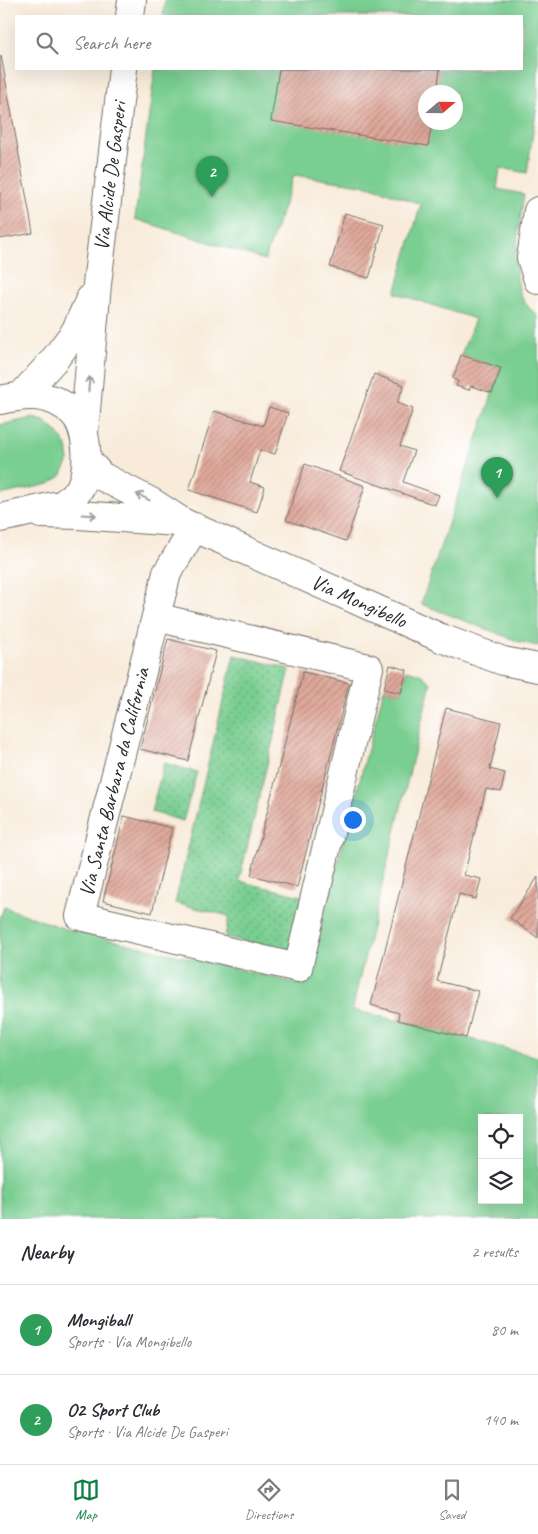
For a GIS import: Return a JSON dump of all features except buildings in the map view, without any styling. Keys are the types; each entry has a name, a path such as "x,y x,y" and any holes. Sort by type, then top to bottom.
{"street":[{"path":"130,15 132,0"},
{"name":"Via Alcide De Gasperi","path":"84,433 97,284 123,70"},
{"path":"538,211 531,258 538,280"},
{"path":"11,397 54,360 74,332 97,284"},
{"path":"11,397 42,396 74,413 84,433 87,460 78,492 63,504 11,516"},
{"path":"87,460 101,476 190,525"},
{"path":"11,516 88,515 190,525"},
{"name":"Via Santa Barbara da California","path":"156,616 369,668 298,968 80,916 156,616 167,573 190,525"},
{"name":"Via Mongibello","path":"190,525 441,638 503,661 538,668"}],"green space":[{"path":"165,0 538,0 538,98 527,173 500,168 497,189 524,194 517,245 516,270 522,298 538,316 538,646 520,642 421,604 501,368 461,355 475,319 395,293 421,204 368,186 294,175 265,260 135,219 155,70 523,70 523,15 163,15"},
{"path":"33,418 44,421 57,432 67,446 69,461 61,476 49,484 0,495 0,425"},
{"path":"234,655 290,669 239,881 306,897 292,953 225,937 229,916 175,903"},
{"path":"407,670 420,674 431,683 352,1010 538,1057 538,1219 0,1219 0,918 4,907 65,929 305,985 384,689 401,693"},
{"path":"164,763 197,772 183,821 151,812"}],"place":[{"name":"O2 Sport Club","path":"212,197"},
{"name":"Mongiball","path":"497,498"}]}
